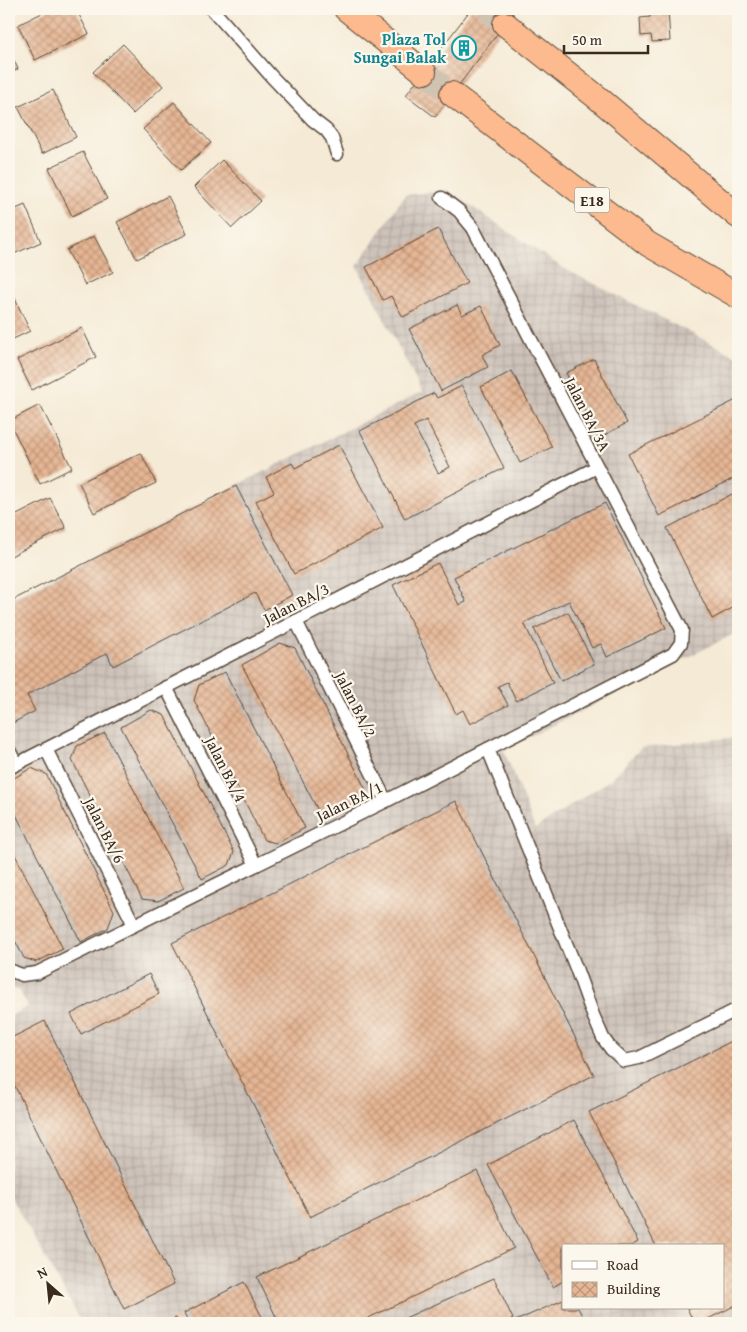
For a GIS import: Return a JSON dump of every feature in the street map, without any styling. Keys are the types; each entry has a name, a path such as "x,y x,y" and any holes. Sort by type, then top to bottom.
{"highway":[{"path":"346,9 424,72"},
{"path":"505,24 598,98 738,216"},
{"name":"E18","path":"452,94 648,244 738,296"}],"street":[{"path":"212,9 272,77 313,120 326,130 332,138 337,154"},
{"name":"Jalan BA/3A","path":"442,198 459,211 473,228 682,630 681,643 673,654"},
{"name":"Jalan BA/3","path":"12,766 598,467"},
{"name":"Jalan BA/2","path":"296,621 386,801"},
{"name":"Jalan BA/1","path":"9,970 22,975 37,973 386,801 673,654"},
{"name":"Jalan BA/4","path":"166,687 256,865"},
{"name":"Jalan BA/6","path":"46,749 134,925"},
{"path":"488,749 576,968 592,1015 602,1038 611,1049 624,1061 639,1058 738,1010"},
{"path":"9,750 12,766"}],"shaded area":[{"path":"447,190 563,268 738,357 738,632 504,750 535,829 611,779 641,748 738,737 738,1323 82,1323 9,1194 9,1017 28,1006 19,990 9,989 9,600 422,392 357,266 405,195"}],"building":[{"path":"50,9 76,9 89,34 35,60 18,25"},
{"name":"Plaza Tol Sungai Balak","path":"471,9 516,9 435,117 406,95"},
{"path":"668,9 670,41 652,42 651,35 641,36 640,18 650,17 650,11"},
{"path":"123,44 163,86 133,114 93,72"},
{"path":"9,50 18,69 9,74"},
{"path":"53,90 76,137 42,154 18,107"},
{"path":"174,102 211,143 181,170 143,129"},
{"path":"83,152 107,199 72,216 49,168"},
{"path":"222,160 261,201 232,228 194,187"},
{"path":"168,196 187,234 137,259 117,222"},
{"path":"25,205 41,242 9,256 9,212"},
{"path":"438,229 467,283 403,317 391,296 383,300 366,267"},
{"path":"94,236 113,272 85,285 67,250"},
{"path":"9,286 30,331 9,341"},
{"path":"457,305 462,315 481,306 500,345 482,355 488,367 441,391 409,329"},
{"path":"82,328 96,357 32,390 17,360"},
{"path":"594,359 627,423 599,438 566,373"},
{"path":"512,371 552,447 520,463 481,387"},
{"path":"462,386 504,468 405,519 360,431 434,393 437,398","holes":["426,420 450,467 438,473 414,426"]},
{"path":"738,399 738,476 659,516 628,454"},
{"path":"40,405 72,468 40,484 9,421"},
{"path":"339,445 383,528 294,574 256,501 274,492 266,477 292,463 295,468"},
{"path":"141,453 156,483 94,513 79,483"},
{"path":"236,486 292,595 264,610 255,593 113,666 107,653 27,695 35,711 9,725 9,602"},
{"path":"738,491 738,605 712,619 667,528"},
{"path":"50,498 66,528 9,557 9,519"},
{"path":"605,503 666,628 607,657 601,644 592,648 569,601 524,623 553,683 516,701 507,682 498,686 508,705 470,724 463,710 456,714 393,585 438,563 459,605 466,602 454,577"},
{"path":"568,612 594,664 561,681 534,629"},
{"path":"280,643 295,648 365,788 358,801 323,820 242,665"},
{"path":"225,672 305,828 276,843 264,840 194,700 199,685"},
{"path":"151,710 164,715 234,852 229,865 202,879 121,727"},
{"path":"105,733 184,888 158,901 142,899 72,760 77,746"},
{"path":"31,768 46,774 114,911 108,928 81,942 9,801 9,781"},
{"path":"456,801 594,1075 310,1217 172,943"},
{"path":"9,843 63,949 36,962 24,958 9,929"},
{"path":"149,974 159,994 81,1034 71,1014"},
{"path":"45,1021 174,1284 124,1309 9,1074 9,1039"},
{"path":"738,1038 738,1304 700,1323 694,1323 688,1310 724,1310 724,1244 655,1244 589,1112"},
{"path":"574,1120 638,1242 634,1244 562,1244 562,1282 553,1287 488,1165"},
{"path":"477,1171 514,1248 358,1323 279,1323 257,1277"},
{"path":"494,1278 513,1319 505,1323 394,1323"},
{"path":"244,1282 265,1323 189,1323 184,1313"},
{"path":"562,1300 562,1310 579,1310 586,1323 511,1323"},
{"path":"176,1318 179,1323 165,1323"}],"tunnel":[{"path":"486,9 505,24"},
{"path":"424,72 452,94"}],"place":[{"name":"Plaza Tol Sungai Balak","path":"464,48"}]}
